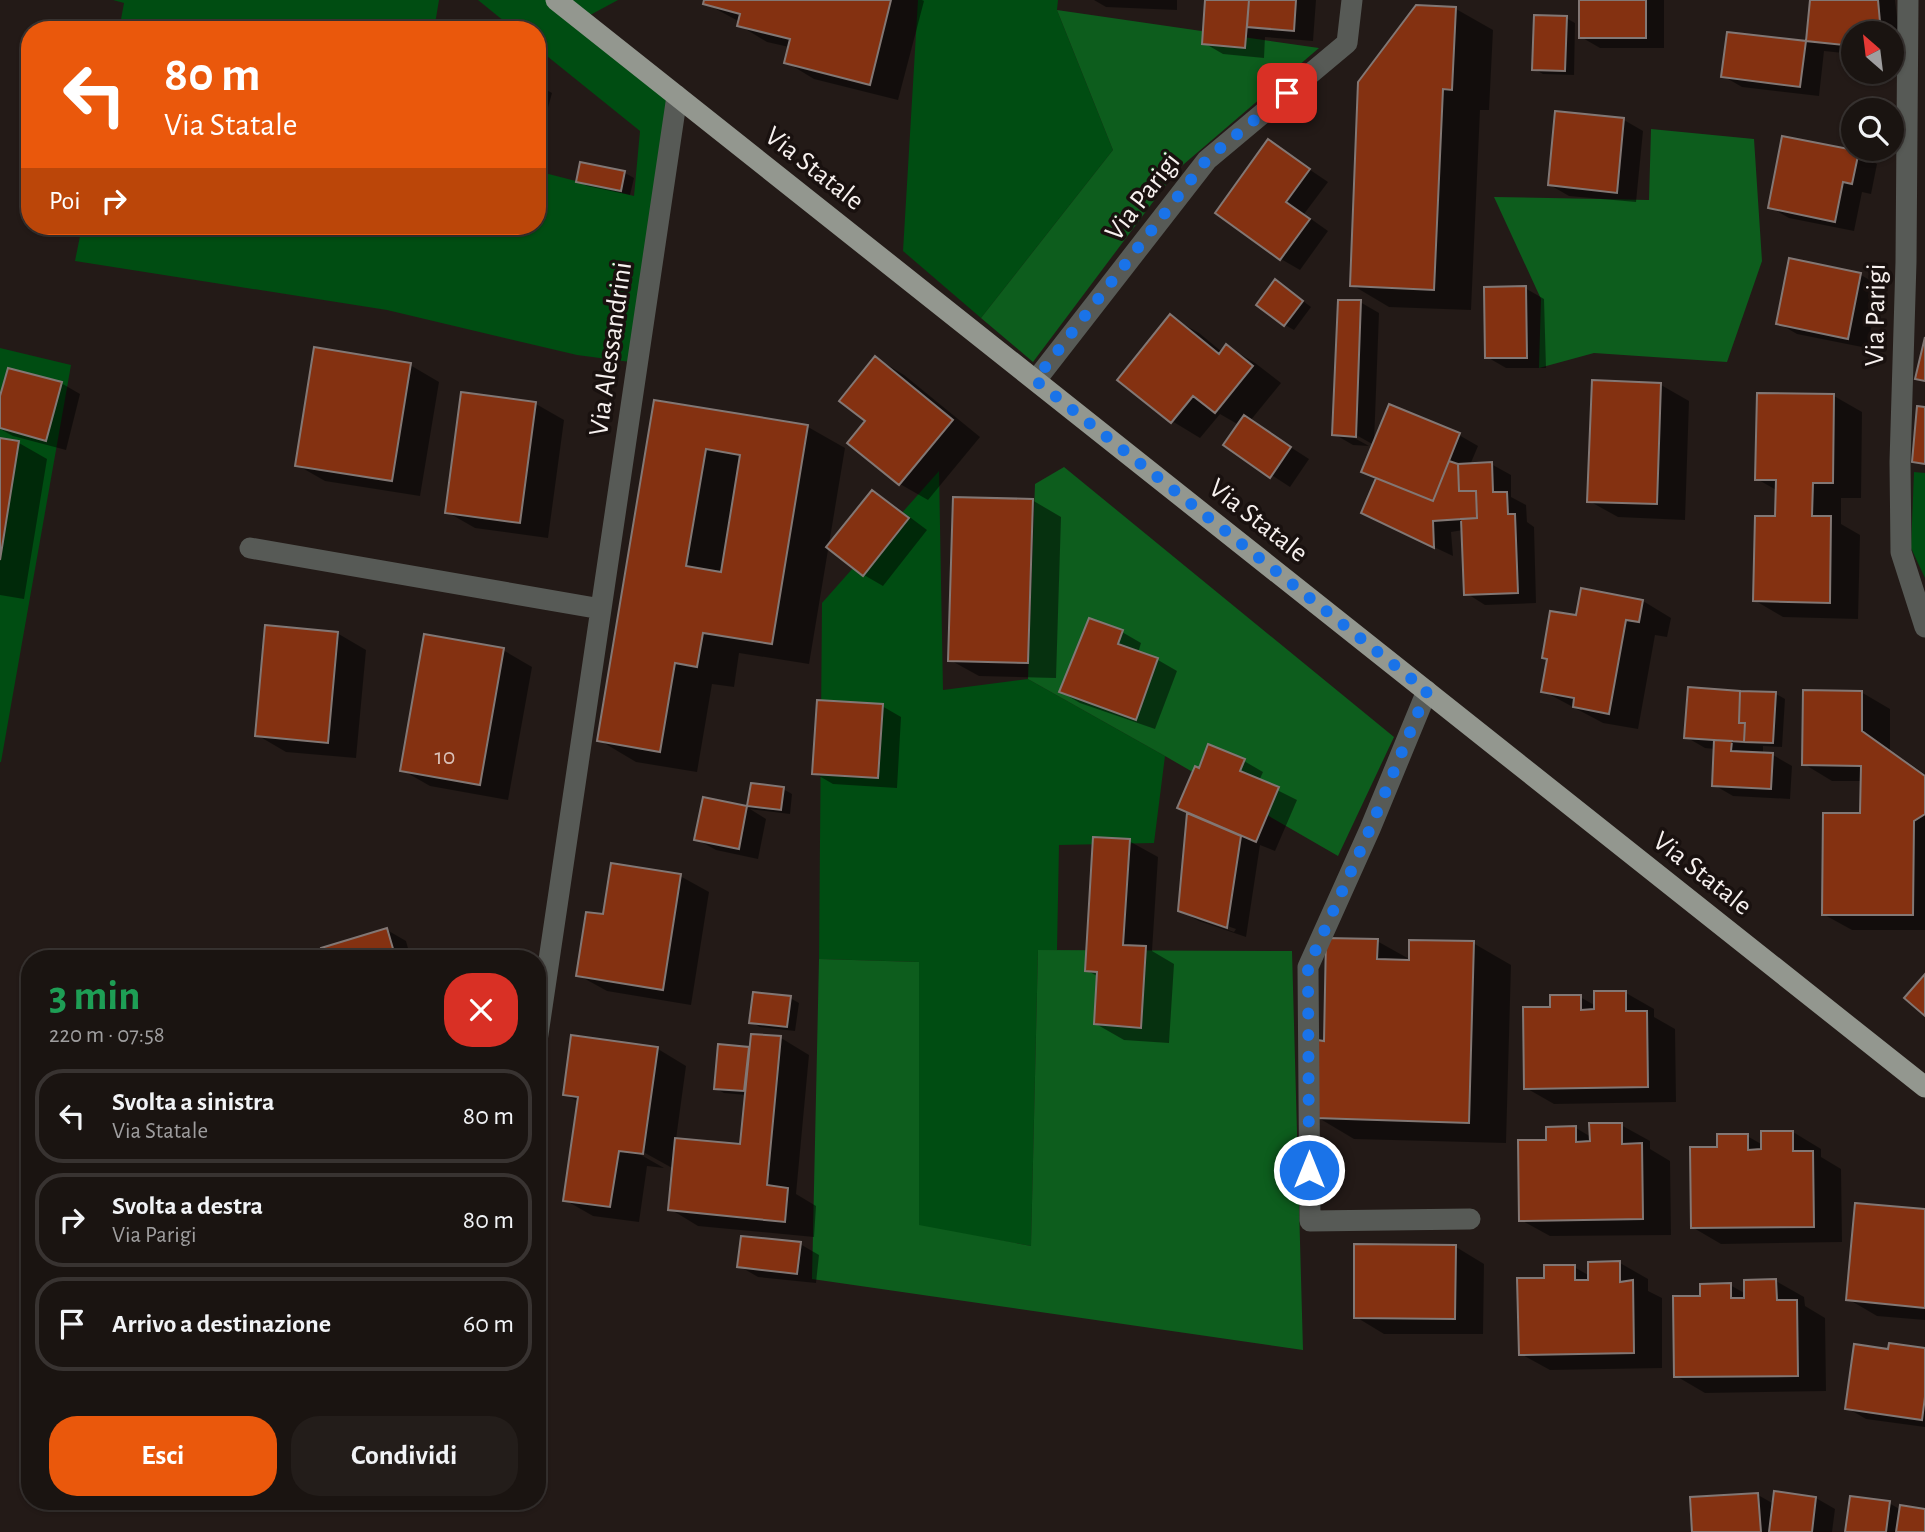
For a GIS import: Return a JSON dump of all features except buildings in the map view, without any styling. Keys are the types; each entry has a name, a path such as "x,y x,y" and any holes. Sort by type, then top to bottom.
{"main road":[{"name":"Via Statale","path":"556,0 1925,1087"}],"street":[{"name":"Via Parigi","path":"1035,380 1207,159 1348,43 1352,0"},
{"name":"Via Parigi","path":"1908,0 1906,262 1900,462 1901,552 1925,627"},
{"name":"Via Alessandrini","path":"546,980 677,96"},
{"path":"250,548 601,609"},
{"path":"1427,691 1370,829 1308,967 1310,1221 1469,1219"}],"green space":[{"path":"113,0 439,0 436,21 121,21 124,3"},
{"path":"478,0 618,0 579,21 674,95 638,363 577,355 387,310 75,261 80,235 546,235 546,173 634,196 640,131 546,55 546,21 504,21"},
{"path":"918,0 1058,0 1057,10 1113,150 981,318 903,251"},
{"path":"1057,10 1319,48 1177,170 1033,362 981,318 1113,150"},
{"path":"1651,129 1754,139 1762,261 1727,362 1594,353 1539,368 1541,299 1494,197 1649,200"},
{"path":"0,348 71,365 1,762 0,762"},
{"path":"1064,467 1394,737 1338,856 1028,679 1035,484"},
{"path":"939,471 943,690 1028,679 1165,756 1154,843 1059,845 1057,950 1038,950 1031,1246 919,1226 919,962 819,959 822,603"},
{"path":"1914,472 1925,473 1925,578 1911,548"},
{"path":"1038,950 1292,951 1303,1350 812,1279 819,959 919,962 919,1225 1031,1246"}],"route":[{"path":"1287,93 1207,159 1035,380 1427,691 1370,829 1308,967 1309,1170"}]}
